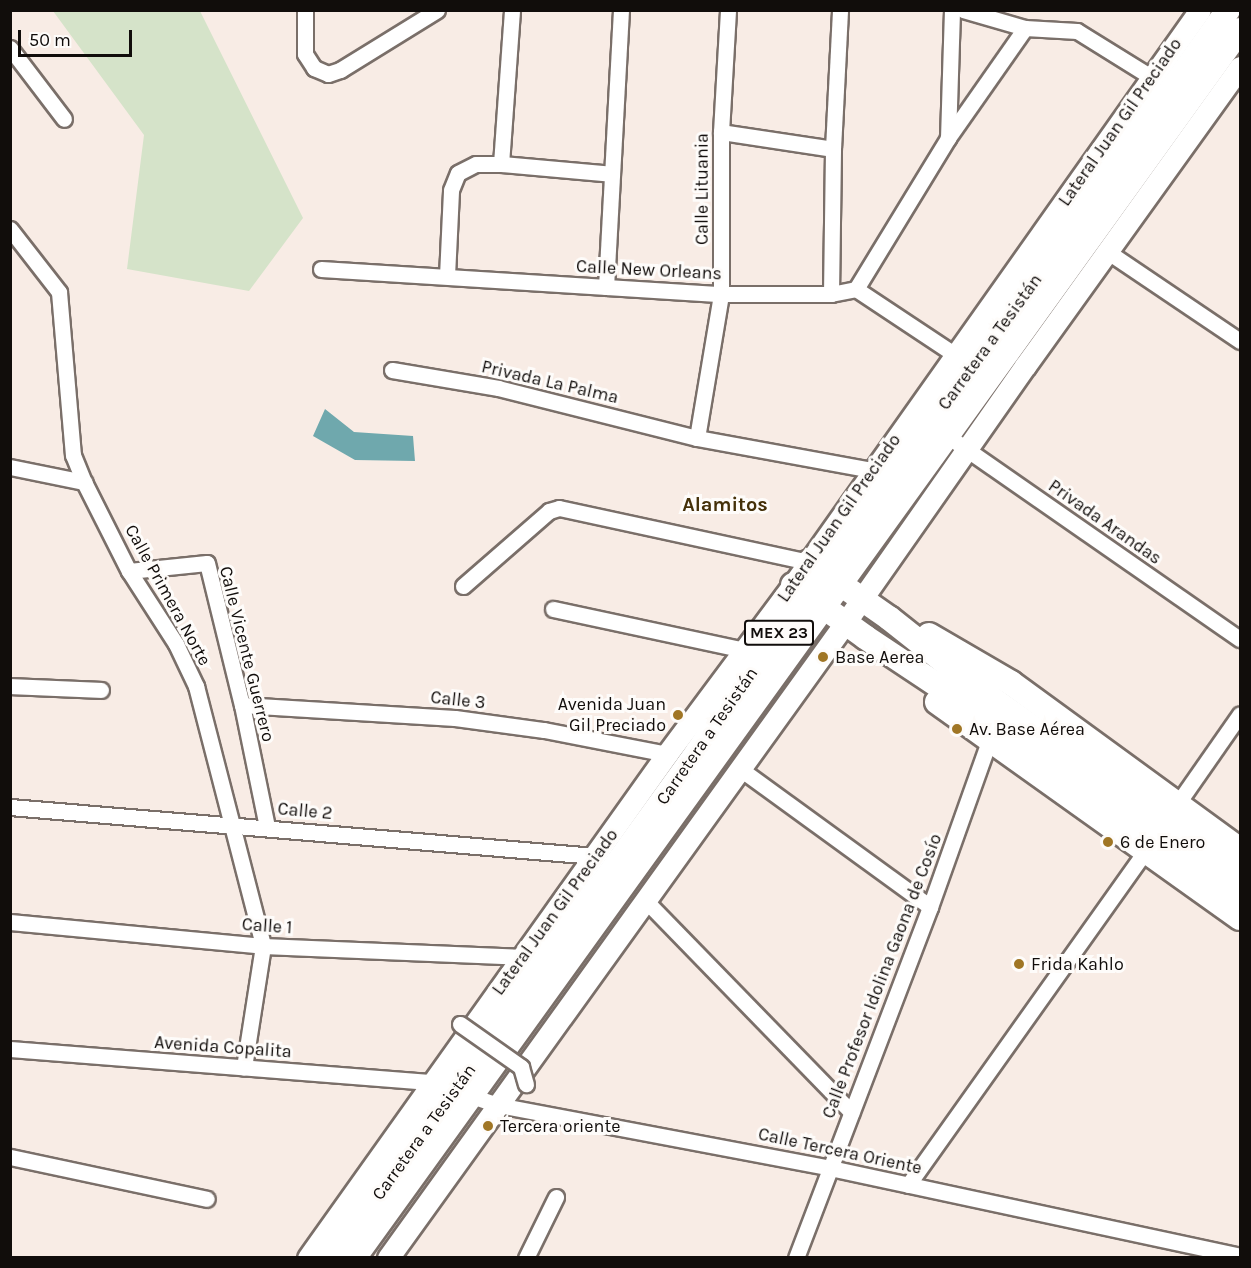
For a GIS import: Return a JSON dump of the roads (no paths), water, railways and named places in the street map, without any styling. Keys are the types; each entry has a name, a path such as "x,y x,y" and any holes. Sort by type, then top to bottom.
{"main road":[{"name":"Lateral Juan Gil Preciado","path":"825,573 872,470 1200,10"},
{"name":"Carretera a Tesistán","path":"332,1257 698,751 773,640 809,596 1228,10"},
{"name":"Carretera a Tesistán","path":"825,573 958,444 1240,30"},
{"path":"388,1257 845,622 958,444 1108,252 1240,66"},
{"path":"825,573 890,618 976,687 1240,876"},
{"name":"Lateral Juan Gil Preciado","path":"308,1257 454,1089 522,957 744,650 809,596"},
{"path":"809,596 865,637 1005,730 1240,897"},
{"path":"890,618 934,638 1011,683 1240,850"},
{"path":"865,637 888,665 989,741 1240,918"},
{"name":"Carretera a Tesistán","path":"354,1257 454,1089"}],"street":[{"path":"305,10 305,54 314,68 328,74 340,70 437,10"},
{"path":"501,164 512,10"},
{"path":"606,287 621,10"},
{"name":"Calle Lituania","path":"697,438 721,294 721,132 728,10"},
{"path":"831,294 833,149 840,10"},
{"path":"948,138 952,10"},
{"path":"963,10 1025,28 1077,31 1151,77"},
{"path":"954,354 856,289 948,138 1025,28"},
{"path":"10,48 64,119"},
{"path":"721,132 833,149"},
{"path":"447,276 451,190 458,173 476,164 501,164 612,174"},
{"name":"Calle Primera Norte","path":"10,229 59,292 73,455 84,482 129,571 176,644 196,686 262,946 244,1068"},
{"path":"1108,252 1240,341"},
{"name":"Calle New Orleans","path":"321,269 721,294 831,294 856,289"},
{"name":"Privada La Palma","path":"392,370 498,388 697,438 872,470"},
{"name":"Privada Arandas","path":"958,444 1240,639"},
{"path":"10,467 84,482"},
{"path":"463,586 549,511 559,508 825,573"},
{"name":"Calle Vicente Guerrero","path":"129,571 207,563 242,705 267,827"},
{"path":"553,609 744,650"},
{"path":"10,686 101,690"},
{"name":"Calle 3","path":"242,705 455,718 544,730 667,754"},
{"path":"1178,803 1240,714"},
{"name":"Calle Profesor Idolina Gaona de Cosío","path":"796,1257 930,907 989,741"},
{"path":"739,768 930,907"},
{"name":"Calle 2","path":"10,807 595,856"},
{"path":"908,1185 1146,850"},
{"path":"645,900 851,1112"},
{"name":"Calle 1","path":"10,922 262,946 522,957"},
{"path":"460,1024 521,1067 526,1084"},
{"name":"Avenida Copalita","path":"10,1049 244,1068 454,1089"},
{"name":"Calle Tercera Oriente","path":"454,1089 498,1105 830,1168 1240,1256"},
{"path":"10,1157 207,1199"},
{"path":"526,1257 556,1197"}],"water":[{"path":"325,409 354,432 413,436 415,461 355,460 313,436"}],"place":[{"name":"Base Aerea","path":"823,657"},
{"name":"Avenida Juan Gil Preciado","path":"678,715"},
{"name":"Av. Base Aérea","path":"957,729"},
{"name":"6 de Enero","path":"1108,842"},
{"name":"Frida Kahlo","path":"1019,964"},
{"name":"Tercera oriente","path":"488,1126"}],"district":[{"name":"Alamitos","path":"725,504"}]}
